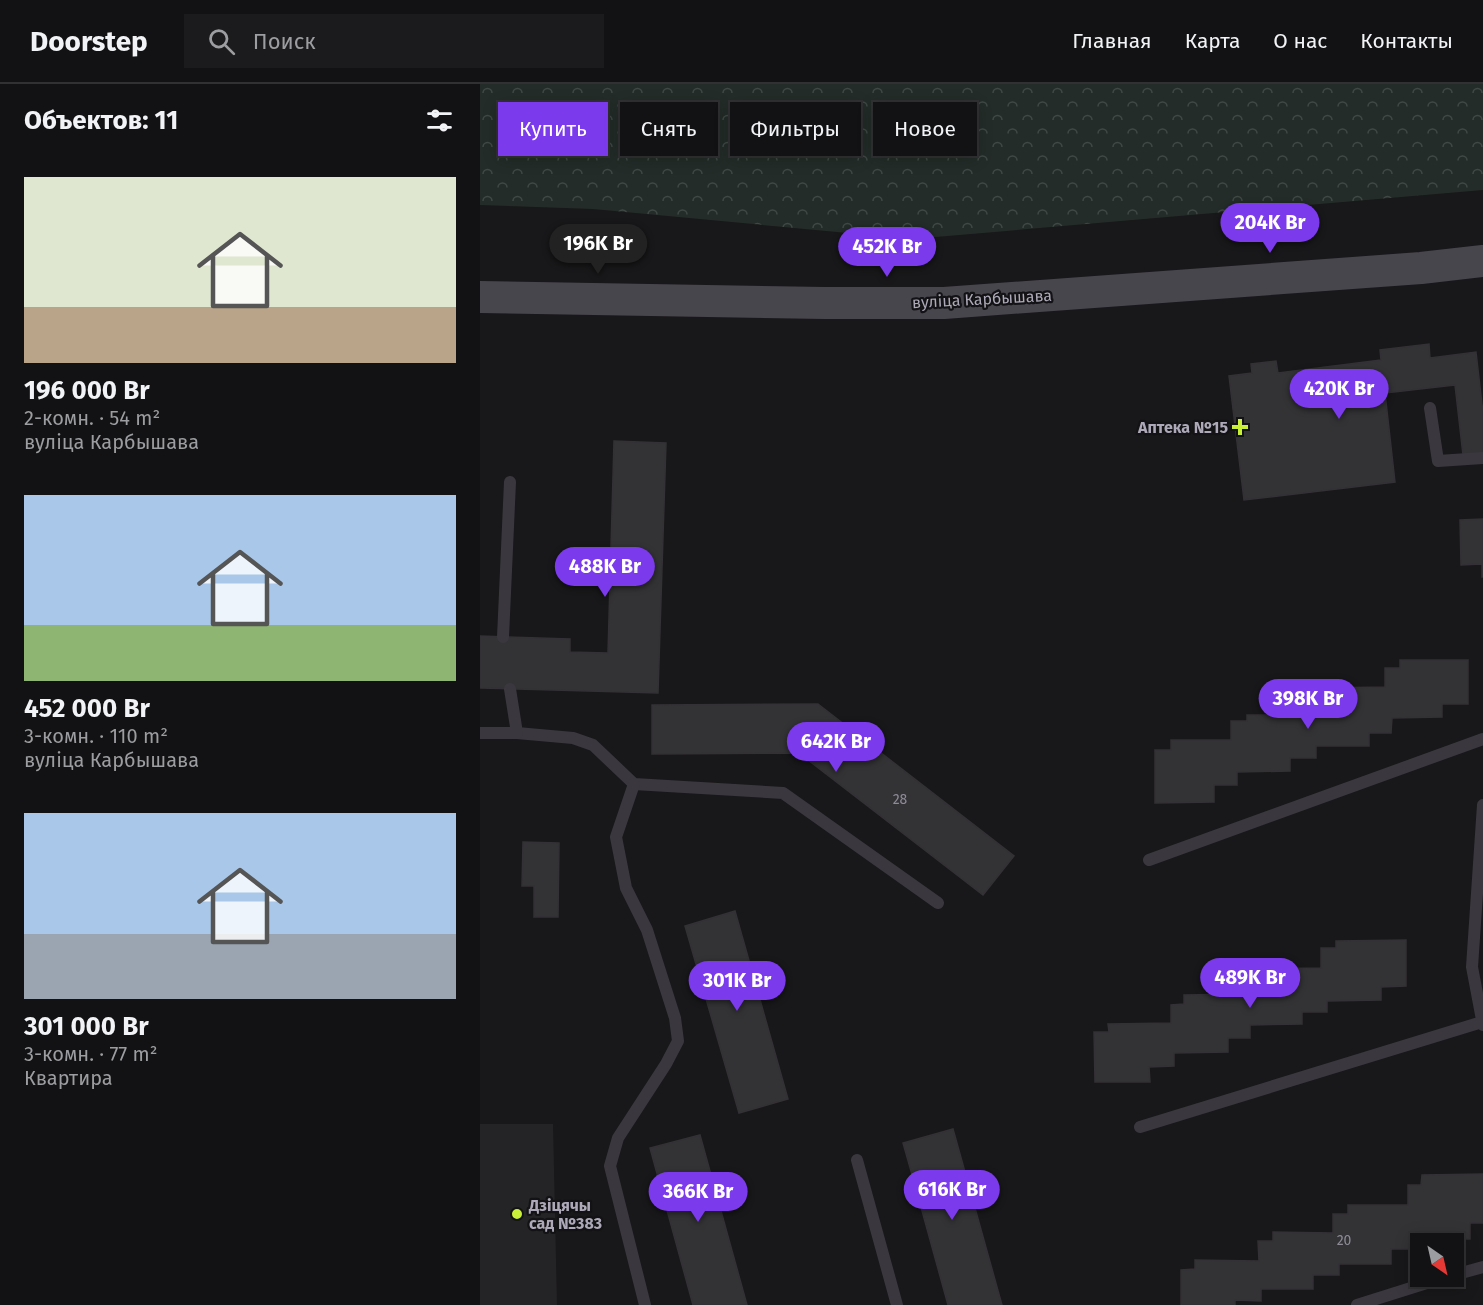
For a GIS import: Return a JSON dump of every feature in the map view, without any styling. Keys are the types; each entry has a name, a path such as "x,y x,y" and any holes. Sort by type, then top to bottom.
{"main road":[{"name":"вуліца Карбышава","path":"480,297 944,303 1421,268 1483,261"}],"lane":[{"path":"1430,408 1438,461 1483,458"},
{"path":"503,637 510,482"},
{"path":"510,689 518,733"},
{"path":"480,733 518,733 573,738 593,745 634,784 783,794 938,903"},
{"path":"1149,860 1483,739"},
{"path":"634,784 616,837 626,888 647,930 675,1018 678,1041 666,1064 618,1138 610,1166 645,1305"},
{"path":"1140,1127 1482,1023 1472,967 1483,805"},
{"path":"857,1160 897,1305"},
{"path":"1464,1272 1483,1267"},
{"path":"1357,1305 1414,1287"}],"shaded area":[{"name":"Дзіцячы сад №383","path":"480,1124 553,1124 557,1305 480,1305"}],"green space":[{"path":"480,84 1483,84 1483,190 912,239 593,209 480,205"}],"building":[{"path":"1429,344 1430,358 1476,352 1483,413 1483,453 1463,455 1455,385 1385,393 1395,482 1244,500 1229,376 1252,373 1251,364 1276,361 1278,373 1381,360 1380,350"},
{"path":"614,441 666,443 658,693 480,688 480,636 570,639 570,652 608,653"},
{"path":"1483,519 1482,577 1482,564 1461,565 1460,520"},
{"path":"1400,660 1468,660 1468,704 1442,704 1442,717 1392,718 1391,733 1369,733 1369,746 1316,746 1316,758 1290,758 1290,771 1237,772 1237,785 1214,785 1214,802 1155,803 1155,750 1171,750 1171,740 1231,740 1231,721 1247,721 1247,715 1311,715 1311,697 1324,697 1324,688 1385,687 1385,668 1400,668"},
{"path":"818,704 1014,856 983,895 799,753 652,754 652,705"},
{"path":"523,842 559,843 558,917 534,917 534,886 522,886"},
{"path":"735,911 788,1099 739,1113 685,926"},
{"path":"1406,940 1406,986 1381,987 1381,1000 1327,1001 1327,1012 1302,1012 1302,1024 1250,1025 1250,1038 1228,1038 1228,1052 1174,1053 1174,1066 1149,1067 1150,1082 1095,1082 1094,1032 1109,1032 1108,1024 1171,1023 1171,1005 1184,1004 1184,995 1246,994 1246,976 1259,976 1259,969 1321,968 1321,948 1336,948 1336,941"},
{"path":"953,1129 1002,1305 948,1305 903,1143"},
{"path":"700,1135 747,1305 693,1305 650,1148"},
{"path":"1483,1174 1483,1223 1470,1223 1470,1239 1464,1239 1464,1233 1410,1233 1410,1249 1391,1249 1391,1264 1339,1264 1339,1275 1313,1275 1313,1289 1261,1289 1261,1301 1235,1300 1235,1305 1181,1305 1181,1270 1195,1269 1195,1260 1259,1261 1258,1241 1273,1241 1273,1232 1333,1233 1333,1214 1348,1214 1348,1205 1408,1205 1408,1185 1421,1185 1422,1175"}],"place":[{"name":"Аптека №15","path":"1240,427"},
{"name":"Дзіцячы сад №383","path":"517,1214"}]}
